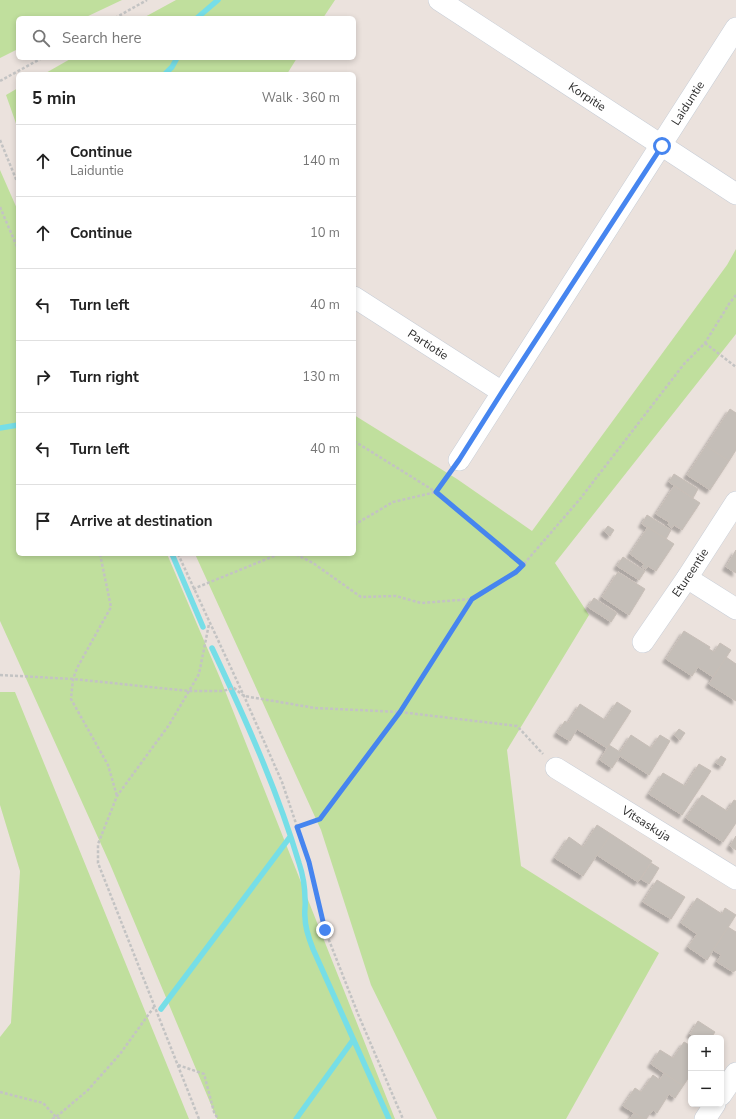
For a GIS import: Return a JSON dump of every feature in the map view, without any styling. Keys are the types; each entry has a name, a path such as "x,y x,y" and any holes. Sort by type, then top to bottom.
{"street":[{"name":"Korpitie","path":"439,0 736,194"},
{"name":"Laiduntie","path":"459,460 662,146 736,28"},
{"name":"Partiotie","path":"356,298 502,392"},
{"name":"Etureentie","path":"643,642 687,578 736,502"},
{"path":"687,578 736,610"},
{"name":"Vitsaskuja","path":"556,768 736,879"},
{"path":"724,1091 736,1073"},
{"path":"705,1119 713,1107"}],"path":[{"path":"119,16 147,0"},
{"path":"16,72 38,60"},
{"path":"0,81 16,72"},
{"path":"0,140 16,179"},
{"path":"0,207 16,243"},
{"path":"297,827 320,819 400,712 473,599 516,572 523,565 580,499 684,364 705,343 736,295"},
{"path":"705,343 736,367"},
{"path":"356,441 436,492 523,565"},
{"path":"356,524 393,502 436,492 459,460"},
{"path":"100,556 111,607 77,668 73,680 71,699 108,765 117,796"},
{"path":"179,556 282,782 309,862 325,930 364,1028 403,1119"},
{"path":"193,589 274,556"},
{"path":"299,556 313,563 361,597 396,596 421,603 473,599"},
{"path":"199,1119 98,863 98,844 117,796 169,725 199,674 210,623"},
{"path":"0,675 189,691 223,691 234,688 244,696 315,708 400,712 517,726 556,768"},
{"path":"54,1118 88,1090 120,1054 154,1007"},
{"path":"177,1065 204,1074 214,1112 218,1119"},
{"path":"0,1092 44,1102 54,1118 60,1119"}],"green space":[{"path":"0,0 122,0 88,16 16,16 16,50 0,58"},
{"path":"176,0 335,0 324,16 147,16"},
{"path":"68,60 296,60 288,72 48,72"},
{"path":"16,89 16,123 6,95"},
{"path":"0,170 16,206 16,556 168,556 220,678 395,1119 217,1119 110,864 0,621"},
{"path":"736,249 736,334 555,563 589,615 507,750 521,866 659,953 566,1119 437,1119 371,985 321,830 196,556 356,556 356,416 457,479 532,531 727,265"},
{"path":"0,692 15,692 189,1119 0,1119 0,1037 11,1023 20,871 0,805"}],"building":[{"path":"730,409 736,413 736,450 729,461 706,446"},
{"path":"706,446 729,461 710,490 687,475"},
{"path":"674,474 698,489 693,498 669,482"},
{"path":"674,486 700,503 682,530 674,525 672,528 668,525 669,522 656,514"},
{"path":"647,515 671,530 666,539 642,524"},
{"path":"608,526 614,530 610,536 604,531"},
{"path":"648,527 674,544 656,571 648,566 646,569 642,567 644,564 630,554"},
{"path":"736,550 736,573 726,567"},
{"path":"623,557 645,571 639,580 617,566"},
{"path":"618,572 645,589 629,615 602,597"},
{"path":"594,598 617,613 611,622 588,607"},
{"path":"684,631 710,647 709,649 714,652 720,643 731,650 713,677 698,667 692,676 666,659"},
{"path":"726,657 736,664 736,701 709,684"},
{"path":"617,702 631,711 607,748 577,729 570,741 557,733 565,721 568,723 580,704 605,720"},
{"path":"679,729 685,733 680,740 674,735"},
{"path":"631,735 651,748 660,735 670,741 649,775 620,756 612,768 600,760 609,745 620,752"},
{"path":"721,756 726,759 722,766 716,763"},
{"path":"699,764 711,771 682,815 649,794 663,773 685,786"},
{"path":"702,795 727,811 734,800 736,801 736,823 723,842 686,818"},
{"path":"597,825 611,834 583,876 555,858 569,837 583,847"},
{"path":"611,834 652,861 638,882 597,855"},
{"path":"736,836 736,850 730,846"},
{"path":"651,863 659,868 649,884 641,879"},
{"path":"657,880 685,897 671,919 643,902"},
{"path":"697,898 722,914 725,908 736,915 707,960 688,947 697,934 681,923"},
{"path":"728,927 736,932 736,970 733,972 717,962 721,955 713,950"},
{"path":"698,1021 715,1032 713,1035 690,1034"},
{"path":"684,1042 688,1044 688,1078 683,1086 651,1064 660,1050 673,1058"},
{"path":"664,1073 683,1086 675,1098 669,1094 657,1113 653,1110 646,1119 644,1119 623,1106 635,1088 641,1092 653,1075 660,1080"},
{"path":"634,1113 644,1119 630,1119"}],"waterway":[{"path":"199,16 218,0"},
{"path":"167,72 176,60"},
{"path":"0,428 16,425"},
{"path":"173,556 203,627"},
{"path":"212,648 260,754 281,808 303,876 306,925 312,945 389,1119"},
{"path":"161,1009 290,837"},
{"path":"296,1119 353,1040"}],"route":[{"path":"325,930 309,862 297,827 320,819 400,712 472,599 516,572 523,565 436,492 459,460 662,146"}]}
